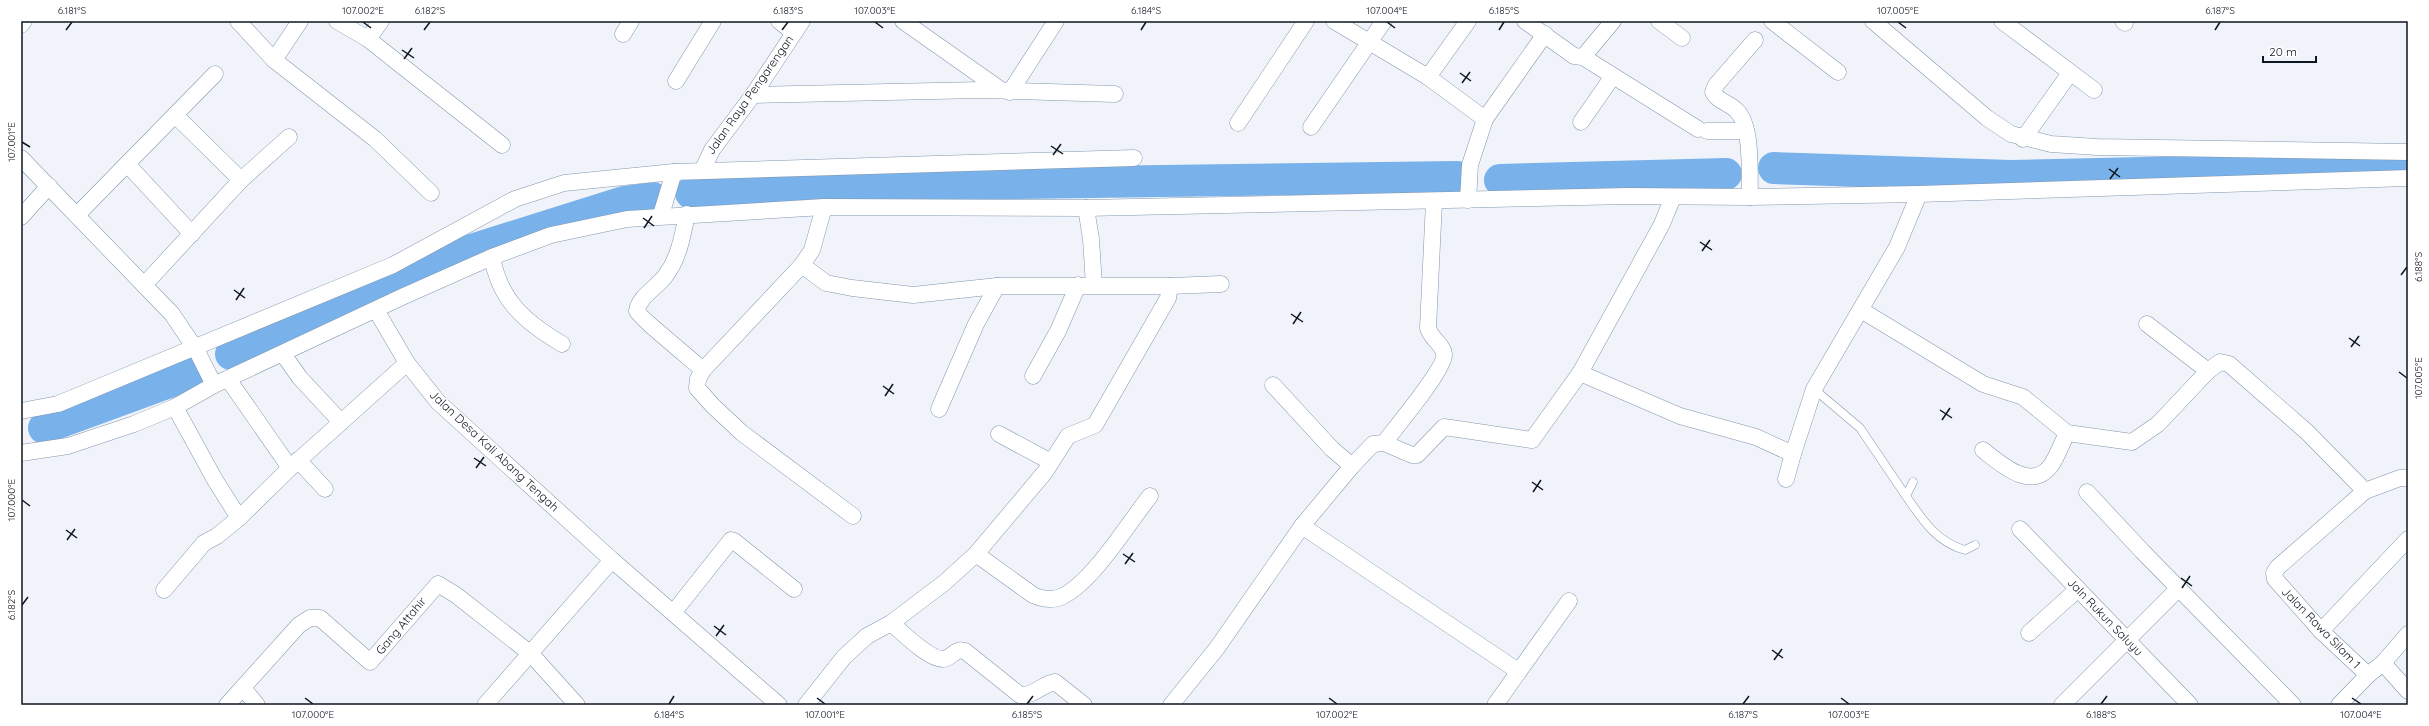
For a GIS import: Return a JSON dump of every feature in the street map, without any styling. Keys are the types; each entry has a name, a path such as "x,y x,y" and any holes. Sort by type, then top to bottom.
{"street":[{"path":"21,25 24,21"},
{"path":"238,21 274,60 375,139 431,193"},
{"path":"274,60 300,21"},
{"path":"337,21 368,39 502,145"},
{"path":"368,39 381,21"},
{"path":"676,81 714,21"},
{"path":"779,21 798,27"},
{"path":"903,21 1005,91"},
{"path":"1238,123 1306,21"},
{"path":"1334,21 1371,42 1428,78 1485,119"},
{"path":"1311,127 1371,42 1384,21"},
{"path":"1428,78 1468,21"},
{"path":"1525,21 1574,56 1583,57 1702,130 1746,131"},
{"path":"1583,57 1613,21"},
{"path":"1659,21 1682,38"},
{"path":"1772,21 1838,72"},
{"path":"1873,21 1987,118 2011,134 2024,139 2051,144 2097,147 2408,152"},
{"path":"2002,21 2094,90"},
{"path":"1005,91 1053,22"},
{"name":"Jalan Raya Pengarengan","path":"702,171 712,150 753,94 798,27"},
{"path":"1468,193 1470,165 1485,119 1545,34"},
{"path":"1750,192 1746,131 1737,111 1716,97 1713,92 1716,84 1755,40"},
{"path":"2024,139 2070,73"},
{"path":"78,215 215,74"},
{"path":"1581,122 1612,76"},
{"path":"753,94 1005,91 1114,94"},
{"path":"175,115 241,180"},
{"path":"144,284 241,180 289,137"},
{"path":"21,158 78,215 178,322 195,349 217,378 294,464 325,489"},
{"path":"21,411 58,404 195,349 392,265 515,199 564,183 600,178 674,172 1134,158"},
{"path":"127,164 192,234"},
{"path":"21,453 68,446 91,440 175,407 217,378 283,354 404,296 492,257 551,234 627,219 664,201 674,172"},
{"path":"664,201 687,214 824,207 1086,208 1434,202 1468,193 1673,197 1750,192 1919,194 2408,178"},
{"path":"21,217 49,186"},
{"path":"1786,479 1814,388 1897,247 1919,194"},
{"path":"1171,705 1217,648 1302,526 1372,444 1384,443 1417,456 1444,426 1532,440 1580,373 1662,224 1673,197"},
{"path":"1384,443 1434,376 1444,356 1443,351 1429,333 1428,328 1434,202"},
{"path":"824,207 812,250 802,265 703,370 698,379 698,388 713,406 742,433 853,516"},
{"path":"1033,376 1086,285 1091,239 1086,208"},
{"path":"687,214 682,237 673,262 666,275 643,298 637,311 640,317 663,334 703,370"},
{"path":"492,257 498,282 513,306 540,331 562,344"},
{"path":"802,265 826,283 852,288 913,295 997,286 1170,286 1222,284"},
{"path":"939,409 976,324 997,286"},
{"path":"806,705 844,657 867,636 891,623 944,583 976,554 1051,462 1068,436 1095,425 1168,298 1170,286"},
{"name":"Jalan Desa Kali Abang Tengah","path":"380,308 407,363 444,407 612,560 779,705"},
{"path":"1861,310 1983,384 2023,397 2067,432 2132,442 2158,424 2208,371 2220,362 2230,364 2307,432 2365,491 2400,478 2408,478"},
{"path":"2146,324 2208,371"},
{"path":"283,354 300,378 341,422"},
{"path":"164,590 204,543 217,536 239,518 294,464 407,363"},
{"path":"1580,373 1680,416 1756,437 1793,454"},
{"path":"1273,385 1332,449 1352,466"},
{"path":"175,407 215,480 239,518"},
{"path":"1982,450 2005,468 2030,477 2040,475 2052,464 2067,432"},
{"path":"999,434 1051,462"},
{"name":"Jalan Rawa Silam 1","path":"2365,491 2278,567 2274,573 2275,580 2321,631 2368,675 2383,663 2408,634"},
{"path":"2087,492 2292,705"},
{"path":"976,554 1033,595 1050,599 1062,596 1086,579 1150,496"},
{"path":"1302,526 1518,671"},
{"name":"Jaln Rukun Saluyu","path":"2020,529 2190,705"},
{"path":"2321,631 2408,539"},
{"path":"673,613 731,540 734,540 794,589"},
{"path":"485,705 612,560"},
{"name":"Gang Attahir","path":"227,705 299,625 310,618 320,618 370,662 438,584 456,595 531,654"},
{"path":"2062,705 2179,588"},
{"path":"2029,633 2078,590"},
{"path":"1495,705 1518,671 1570,601"},
{"path":"891,623 926,652 938,658 947,658 959,650 965,651 1020,695 1026,696 1049,683 1055,682 1084,705"},
{"path":"531,654 577,705"},
{"path":"2383,663 2408,691"},
{"path":"2339,705 2368,675"},
{"path":"243,688 257,705"}],"lane":[{"path":"1814,388 1860,428 1927,526 1943,542 1965,550 1975,545"},
{"path":"1906,496 1914,482"}],"waterway":[{"path":"1774,168 2011,176 2408,167"},
{"path":"1500,180 1726,174"},
{"path":"691,193 1018,183 1457,177"},
{"path":"231,354 465,252 624,202 653,198"},
{"path":"44,428 194,373"}]}
